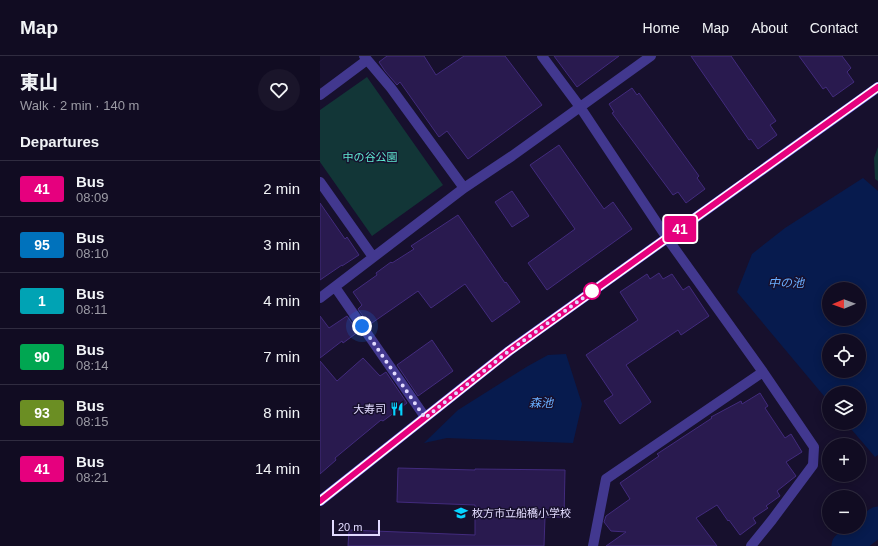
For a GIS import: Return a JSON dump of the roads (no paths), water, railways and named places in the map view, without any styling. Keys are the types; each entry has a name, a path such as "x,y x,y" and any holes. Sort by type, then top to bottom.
{"street":[{"path":"542,56 580,107 667,238 763,372 814,447 813,465 751,546"},
{"path":"320,298 464,188 651,56"},
{"path":"320,95 366,58 391,88 464,188"},
{"path":"320,501 509,351 878,87"},
{"path":"320,182 373,257"},
{"path":"334,287 425,418"},
{"path":"593,546 606,479 763,372"}],"water":[{"name":"中の池","path":"863,178 878,191 878,455 875,457 866,446 866,438 859,438 852,430 866,430 866,386 822,386 822,394 737,292 752,254 785,228"},
{"name":"森池","path":"566,354 582,404 573,443 447,438 424,443 458,410 528,366 548,355"}],"waterway":[{"path":"846,546 878,521"}],"place":[{"name":"大寿司","path":"397,409"},
{"name":"枚方市立船橋小学校","path":"461,513"}],"park label":[{"name":"中の谷公園","path":"370,157"}]}
